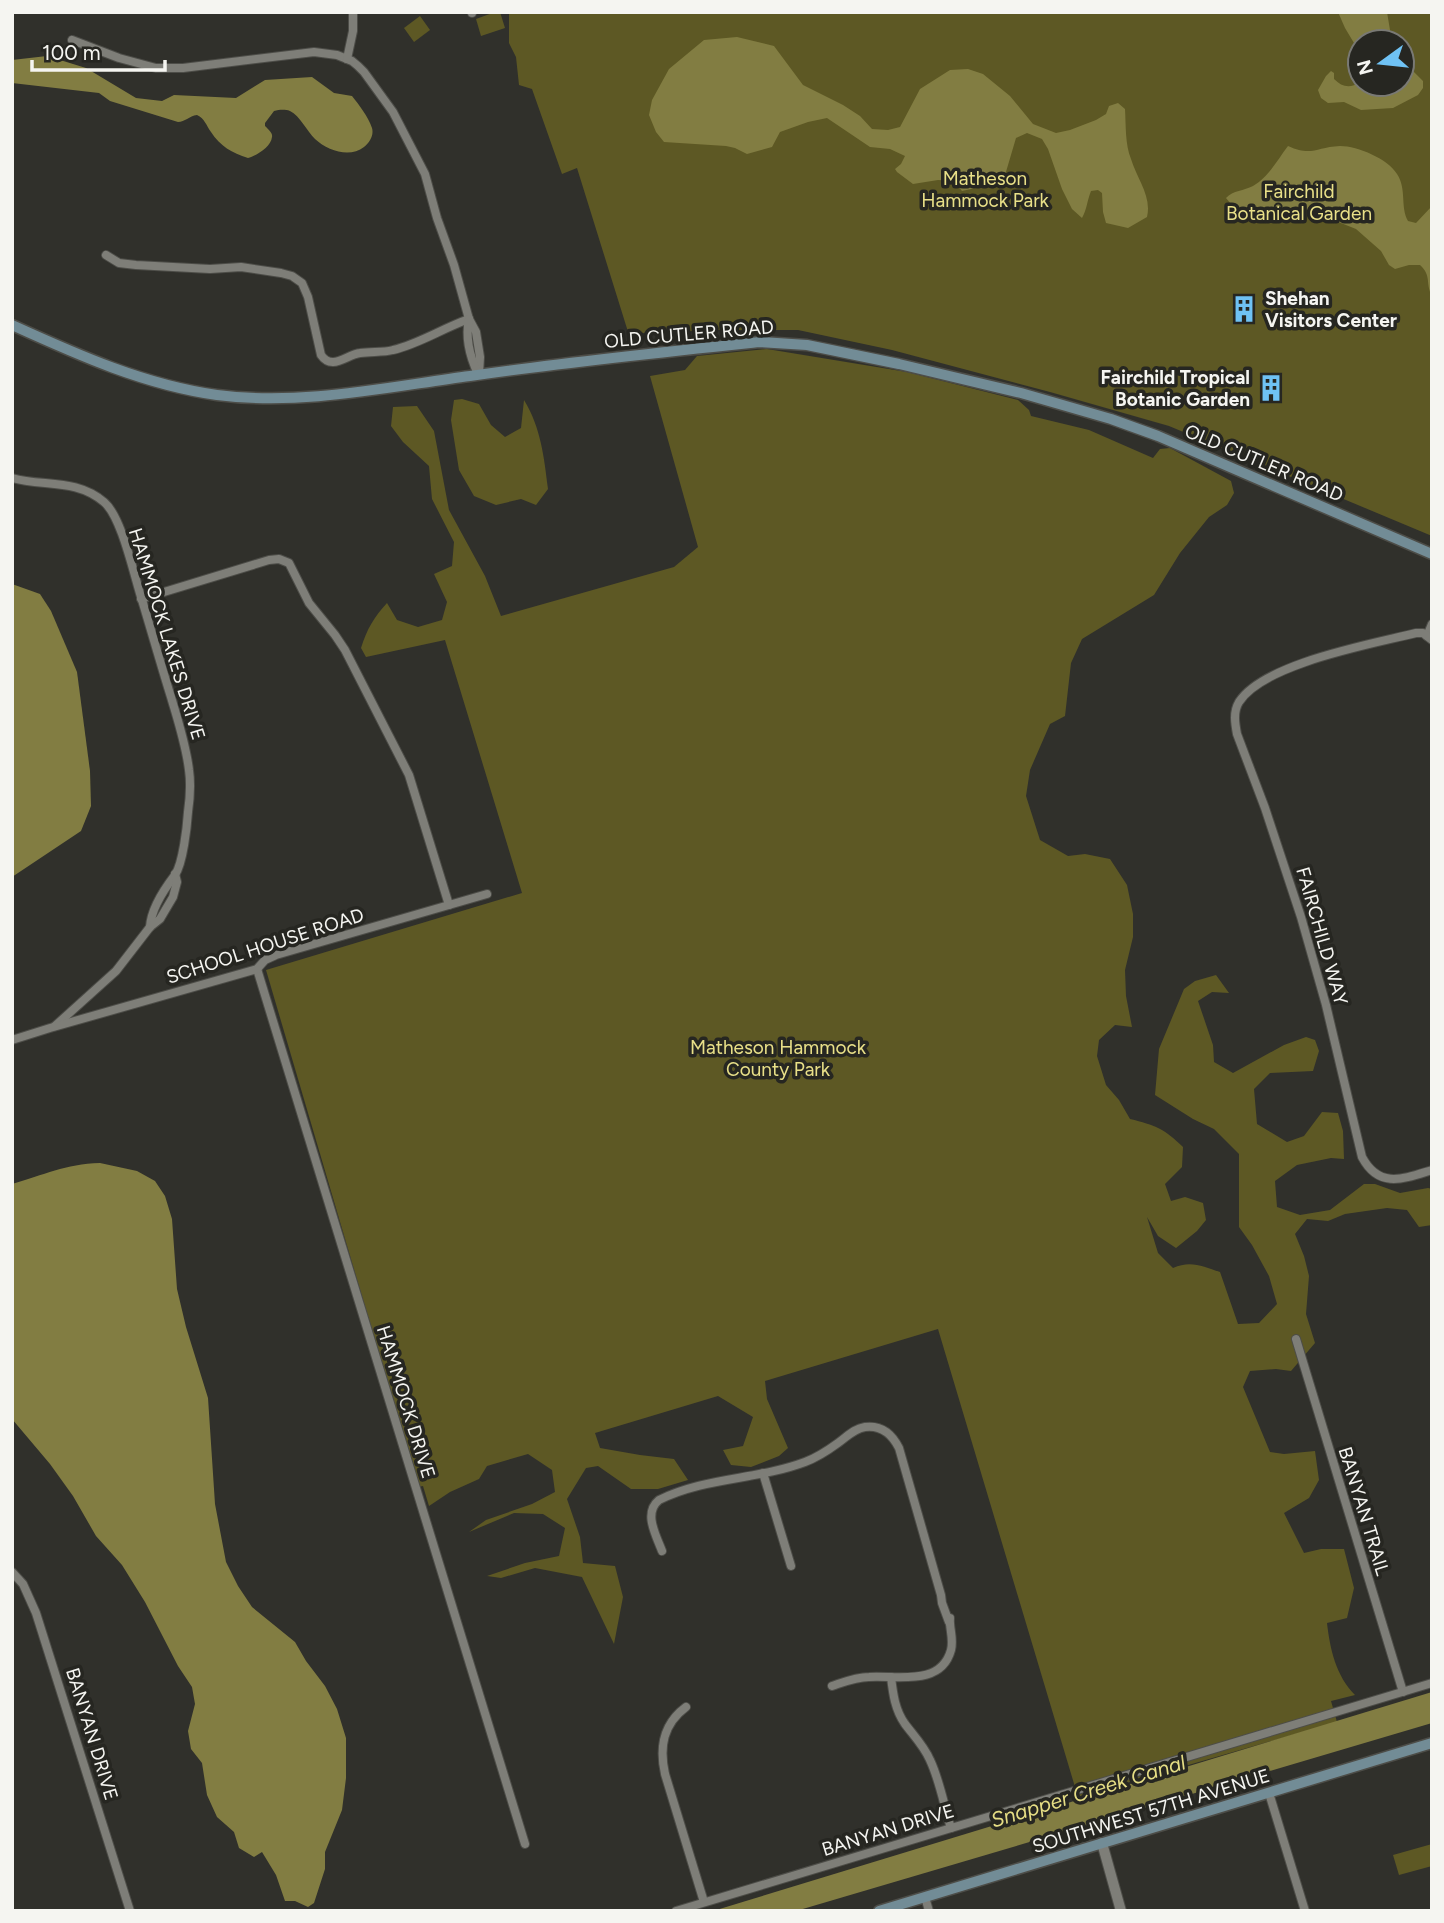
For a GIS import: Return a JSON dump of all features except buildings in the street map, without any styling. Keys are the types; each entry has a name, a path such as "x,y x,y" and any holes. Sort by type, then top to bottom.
{"main road":[{"name":"OLD CUTLER ROAD","path":"12,325 134,376 182,389 256,398 294,398 760,342 807,345 1021,393 1111,419 1170,441 1432,554"},
{"name":"SOUTHWEST 57TH AVENUE","path":"879,1911 1432,1743"}],"street":[{"path":"347,59 353,31 353,12"},
{"path":"72,40 148,67 166,69 314,52 329,53 347,59 364,72 387,103 425,174 436,218 454,265 469,319 476,332 480,357 479,374"},
{"path":"106,255 119,262 136,265 210,270 241,267 292,276 302,283 305,289 321,355 330,362 341,361 360,353 392,351 469,319"},
{"name":"HAMMOCK LAKES DRIVE","path":"12,478 24,482 63,484 106,503 118,526 141,599 190,770 190,797 183,848 176,874 171,878 156,907 150,927 116,971 55,1026"},
{"path":"141,599 269,560 279,559 289,563 309,603 345,650 405,767 449,905"},
{"path":"1429,638 1432,624"},
{"name":"FAIRCHILD WAY","path":"1429,638 1416,633 1377,642 1334,653 1271,677 1241,699 1235,720 1237,734 1301,917 1326,1005 1360,1152 1368,1168 1376,1175 1394,1179 1432,1171"},
{"name":"SCHOOL HOUSE ROAD","path":"12,1040 257,969 265,960 276,955 487,894"},
{"name":"HAMMOCK DRIVE","path":"257,969 525,1844"},
{"name":"BANYAN TRAIL","path":"1296,1339 1403,1692"},
{"path":"662,1551 651,1518 652,1509 654,1504 669,1496 705,1484 764,1473 807,1461 855,1430 878,1428 891,1436 899,1448 941,1595 946,1602 952,1640 950,1653 944,1663 923,1677 862,1677 832,1686"},
{"path":"764,1473 791,1566"},
{"name":"BANYAN DRIVE","path":"12,1572 23,1584 36,1613 130,1911"},
{"path":"891,1677 898,1712 931,1761 951,1828"},
{"name":"BANYAN DRIVE","path":"676,1911 1432,1683"},
{"path":"686,1707 670,1723 662,1747 662,1758 704,1902"},
{"path":"1269,1793 1305,1911"},
{"path":"1102,1843 1121,1911"},
{"path":"925,1897 929,1911"}],"green space":[{"path":"500,12 505,28 481,36 476,19"},
{"name":"Matheson Hammock Park","path":"509,12 1432,12 1432,536 1169,426 892,350 798,330 674,332 673,329 629,335 577,168 562,174 532,89 519,85 516,57 509,43"},
{"path":"420,16 430,30 414,42 404,28"},
{"name":"Matheson Hammock County Park","path":"767,349 907,372 1018,400 1029,410 1031,416 1089,430 1153,458 1160,449 1170,448 1231,481 1234,493 1227,505 1209,517 1180,553 1154,595 1082,639 1071,663 1065,716 1050,724 1030,770 1026,796 1040,840 1068,856 1085,854 1110,859 1127,885 1133,914 1133,937 1125,970 1126,996 1132,1027 1115,1025 1099,1040 1097,1056 1106,1085 1130,1119 1159,1128 1183,1147 1182,1167 1165,1184 1171,1201 1185,1197 1203,1203 1206,1220 1176,1248 1158,1236 1147,1217 1158,1253 1173,1268 1191,1264 1220,1272 1238,1324 1259,1323 1277,1304 1269,1276 1239,1227 1239,1154 1214,1129 1155,1095 1159,1049 1184,989 1195,981 1216,975 1229,993 1212,992 1198,1001 1213,1045 1214,1062 1233,1073 1284,1045 1306,1037 1315,1040 1319,1051 1313,1071 1270,1073 1254,1089 1257,1124 1287,1142 1304,1136 1322,1112 1338,1113 1343,1131 1344,1159 1331,1158 1297,1165 1275,1181 1277,1207 1300,1215 1330,1210 1364,1184 1375,1184 1400,1193 1432,1189 1432,1225 1419,1227 1407,1210 1387,1208 1345,1214 1328,1221 1307,1219 1295,1234 1309,1276 1306,1314 1315,1343 1291,1371 1250,1371 1243,1387 1270,1452 1284,1454 1315,1451 1319,1480 1309,1498 1284,1513 1304,1553 1321,1549 1344,1549 1354,1588 1347,1618 1327,1623 1335,1662 1348,1688 1355,1695 1331,1701 1337,1722 1078,1797 938,1329 765,1381 767,1399 788,1448 779,1456 751,1467 731,1465 723,1450 743,1446 753,1417 718,1396 595,1433 600,1448 674,1459 688,1480 658,1489 631,1489 598,1466 586,1468 567,1499 580,1537 583,1563 615,1566 623,1597 614,1644 582,1577 535,1568 501,1578 487,1576 525,1563 559,1556 565,1528 543,1514 514,1513 469,1532 486,1520 532,1504 555,1492 552,1470 528,1454 487,1466 479,1479 450,1492 429,1506 423,1486 418,1487 266,970 522,893 445,640 366,657 361,648 371,624 387,603 397,620 418,627 442,620 447,602 434,574 452,566 454,542 432,499 429,466 403,442 391,426 393,407 417,406 434,431 449,510 485,576 501,616 674,567 698,547 650,376 685,370 697,356"},
{"path":"462,399 479,404 491,425 505,437 521,428 524,400 538,432 548,489 536,505 521,499 496,505 474,496 459,470 451,420 454,400"},
{"path":"1432,1844 1432,1866 1399,1875 1393,1855"}],"shaded area":[{"path":"1338,12 1387,12 1390,28 1345,28"},
{"path":"737,37 774,46 803,85 843,105 860,116 872,129 888,130 900,127 920,89 950,70 968,69 983,74 1010,96 1033,124 1056,133 1096,120 1106,114 1109,106 1118,103 1125,109 1128,147 1146,195 1147,217 1128,228 1106,223 1102,193 1098,190 1091,191 1082,218 1072,209 1042,139 1027,133 1016,138 1003,182 962,191 954,181 938,180 913,184 895,169 905,156 890,149 870,147 827,118 780,132 772,147 747,154 726,146 664,142 656,132 649,115 652,100 669,69 704,40"},
{"path":"47,56 86,68 136,98 162,101 174,95 236,98 265,80 312,77 334,93 352,96 368,119 372,136 366,145 358,150 339,152 315,139 294,113 286,110 274,111 265,123 272,136 271,141 266,148 248,158 222,145 204,120 197,115 178,122 110,101 99,93 12,83 12,60"},
{"path":"1331,71 1340,84 1346,86 1346,98 1412,98 1393,108 1361,110 1344,102 1328,103 1321,98 1318,90"},
{"path":"1416,74 1423,81 1423,88 1416,96"},
{"path":"1288,146 1303,151 1340,146 1364,151 1387,163 1397,174 1402,186 1408,221 1416,223 1432,206 1432,296 1426,273 1420,265 1395,269 1389,265 1381,251 1356,229 1308,210 1235,209 1226,198 1258,183"},
{"path":"12,584 40,594 51,611 77,672 90,771 91,806 81,831 12,877"},
{"path":"100,1163 137,1171 155,1181 165,1196 172,1219 177,1289 208,1398 215,1504 226,1562 252,1607 295,1642 325,1686 337,1709 346,1738 346,1778 342,1810 325,1852 325,1869 314,1903 308,1907 295,1901 285,1901 276,1875 262,1852 254,1857 239,1848 234,1832 217,1817 207,1795 202,1763 191,1749 188,1731 195,1704 192,1687 122,1565 96,1536 73,1496 12,1419 12,1184 65,1168"},
{"path":"1432,1692 1432,1723 796,1911 713,1911"}],"place":[{"name":"Shehan Visitors Center","path":"1244,309"},
{"name":"Fairchild Tropical Botanic Garden","path":"1271,388"}],"park label":[{"name":"Fairchild Botanical Garden","path":"1299,202"}],"water label":[{"name":"Snapper Creek Canal","path":"1088,1791"}]}
